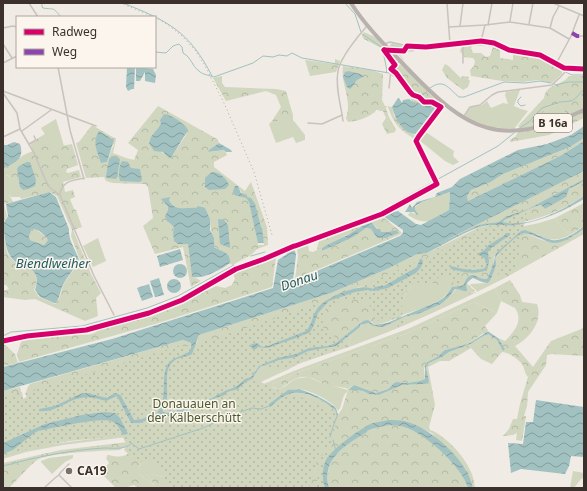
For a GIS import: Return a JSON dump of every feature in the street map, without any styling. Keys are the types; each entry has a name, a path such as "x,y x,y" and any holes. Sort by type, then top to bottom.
{"main road":[{"name":"B 16a","path":"351,3 384,44 400,61 443,104 463,118 484,127 512,131 549,124 584,110"}],"street":[{"path":"28,3 37,16"},
{"path":"447,3 450,44"},
{"path":"460,26 464,3"},
{"path":"481,41 487,25 492,3"},
{"path":"510,22 513,3"},
{"path":"529,24 533,3"},
{"path":"554,3 584,16"},
{"path":"550,28 553,17 559,6"},
{"path":"556,64 572,33 579,15"},
{"path":"449,27 510,22 550,28 569,39"},
{"path":"343,121 338,83 338,68 363,30 368,25"},
{"path":"3,28 16,27"},
{"path":"572,33 578,36 584,36"},
{"path":"384,44 390,42 417,48 481,41 494,43 509,50 540,55 567,69 584,69"},
{"path":"3,44 12,58"},
{"path":"463,44 463,63"},
{"path":"3,63 16,56"},
{"path":"389,88 391,69 400,61"},
{"path":"58,68 74,146 84,178 64,184 61,187 60,195"},
{"path":"463,118 470,107 483,104 495,94 521,88 550,86 565,73 567,69"},
{"path":"3,92 96,126"},
{"path":"3,92 17,113 21,130 48,184 60,195 94,276 114,315"},
{"path":"3,136 21,130 52,110"},
{"path":"308,123 322,124 342,115"},
{"path":"29,144 36,140 34,136"},
{"path":"44,488 59,476 60,472 69,464"},
{"path":"59,476 72,488"}],"green space":[{"path":"364,32 377,38 397,60 395,64 388,54 384,55 381,48 364,39 362,36"},
{"path":"392,43 415,49 415,51 398,52 405,62 390,45"},
{"path":"472,44 483,44 483,46 472,46 471,48 473,53 481,53 486,57 490,56 493,47 500,50 500,58 513,60 513,54 540,57 562,70 562,74 552,83 538,80 523,82 502,81 471,76 470,70 474,66 475,61 473,58 464,57 460,51 461,48"},
{"path":"335,59 340,61 336,72 310,76 305,60 334,64"},
{"path":"401,64 441,105 437,107 412,102 396,77 391,76 393,70"},
{"path":"445,64 461,78 463,76 469,77 468,79 470,81 468,87 463,90 447,78 442,70"},
{"path":"343,66 371,70 383,74 382,100 385,106 392,107 394,116 413,134 418,136 416,140 405,133 395,123 388,107 386,107 390,119 396,129 395,132 387,134 382,124 386,118 383,111 376,110 366,118 348,122 346,118 348,105","holes":["349,71 361,74 364,77 357,80 352,87"]},
{"path":"222,76 222,83 225,87 276,89 286,91 293,115 293,121 272,121 281,107 276,95 266,91 226,101 213,78"},
{"path":"569,76 584,76 584,118 549,135 510,142 510,140 515,137 521,128 518,126 544,98 545,93 551,87","holes":["558,104 565,112 532,124 545,110"]},
{"path":"520,90 514,106 528,111 514,129 488,127 466,117 466,114 471,107 482,105 487,101 491,108 503,103 508,104 505,95 506,92"},
{"path":"558,104 565,112 531,124 545,110"},
{"path":"158,106 217,139 219,143 210,149 209,152 225,150 227,155 214,162 214,167 245,191 251,182 267,227 268,245 257,249 251,255 232,265 230,263 230,258 214,247 210,219 197,208 178,208 171,204 169,200 164,202 169,208 166,220 174,227 173,232 178,244 188,244 192,277 201,281 191,287 183,247 155,254 143,226 153,218 148,187 145,184 113,183 106,181 104,177 86,178 76,143 79,142 92,125 116,139 113,153 134,160 138,150 128,143","holes":["168,115 186,135 171,158 160,151 157,129","114,144 107,162 101,163 96,146","235,186 238,186 246,196 253,207 264,240 264,245 258,245 258,236 249,201 238,195"]},
{"path":"56,119 64,146 52,144 41,128"},
{"path":"272,121 294,121 305,135 305,140 296,143 293,137 276,143 269,124"},
{"path":"424,131 454,151 453,156 459,162 453,165 445,161 419,140"},
{"path":"45,134 51,142 56,145 62,146 72,144 78,165 67,169 66,172 68,173 79,170 81,177 63,182 65,192 73,190 75,197 70,199 82,227 73,230 91,274 101,293 96,298 98,316 85,321 35,299 25,300 3,297 3,291 9,289 6,285 3,285 3,229 6,248 12,260 24,268 31,269 37,279 34,290 39,297 55,304 59,299 66,281 80,260 71,236 72,230 57,196 49,192 21,199 9,176 3,176 3,169 24,155 33,151 30,143"},
{"path":"584,138 584,141 560,156 468,201 467,196 471,190 491,182 503,174 570,147"},
{"path":"584,171 584,179 528,209 505,217 499,222 474,227 426,249"},
{"path":"7,175 12,179 20,197 11,197 9,194 5,200 3,200 3,176"},
{"path":"584,181 584,196 567,206 531,220 512,224 506,219 541,205 545,209 565,197 569,189"},
{"path":"450,192 449,210 429,221 418,220 408,215 410,212 418,215 414,210 415,207 422,202"},
{"path":"9,194 13,202 4,204 7,216 3,223 3,200 5,200 3,195"},
{"path":"584,203 584,226 570,235 555,218"},
{"name":"Donauauen an der Kälberschütt","path":"525,208 527,210 517,262 520,267 498,279 499,253 494,252 490,260 488,270 484,273 465,272 459,276 475,291 467,295 446,276 441,276 428,285 420,285 416,280 410,284 408,291 402,293 403,299 401,306 406,308 401,316 407,324 398,327 396,318 385,317 376,321 371,312 369,300 345,299 326,309 322,316 324,334 330,332 333,336 341,339 348,346 290,367 273,368 257,364 249,377 295,397 306,398 338,415 328,455 322,488 316,488 320,461 325,448 321,446 309,488 174,488 164,478 165,474 151,458 138,463 124,450 127,445 122,436 69,441 35,447 3,456 3,397 22,392 23,399 27,397 25,393 51,384 106,369 181,345 186,347 343,295 424,258 425,259"},
{"path":"381,215 402,233 295,279 298,256 297,249 308,244 309,251 313,252 317,250 319,240","holes":["372,223 381,232 396,230 377,238 371,229 366,228 323,251 322,248"]},
{"path":"555,218 570,235 562,238 549,239 534,233 521,231 520,227"},
{"path":"498,224 509,226 494,258 493,265 487,279 483,280 472,275 463,286 454,288 443,287 431,282 415,279 405,296 399,302 401,306 400,316 397,318 374,325 372,322 363,321 336,343 259,366 251,377 162,408 195,349 199,335 331,293 387,269 417,254 427,253 480,227","holes":["417,267 324,306 324,302 337,295"]},
{"path":"32,229 42,233 48,240 44,245 30,240 30,232"},
{"path":"584,229 584,234 505,278 504,275 521,233 553,243 572,237"},
{"path":"98,238 106,261 93,267 83,246"},
{"path":"501,252 505,278 467,297 428,315 349,347 351,334 360,327 360,325 369,323 383,327 404,317 421,313 441,304 456,289 476,292 477,291 470,285 485,283 493,275 496,257"},
{"path":"276,257 272,287 155,324 19,362 17,354 22,339 91,334 100,329 140,318 177,305 216,286 225,288 232,285 235,279 233,274"},
{"path":"415,279 431,281 443,287 452,287 445,296 439,300 428,306 400,316 399,302 405,296"},
{"path":"510,280 520,295 522,302 537,304 537,323 530,334 515,346 533,367 551,341 584,328 584,356 547,355 546,365 528,392 522,441 516,440 517,433 503,436 509,429 513,419 517,419 528,377 522,364 515,358 502,352 492,364 481,359 471,348 449,361 440,361 428,367 435,405 429,427 430,430 442,436 459,453 471,472 475,488 473,488 472,484 432,433 404,421 373,423 353,435 326,460 325,488 138,488 134,485 124,488 116,488 101,473 109,463 106,458 108,455 117,457 123,456 130,452 288,394 301,393 313,396 325,402 335,410 337,416 342,409 348,390 363,391 369,394 379,395 402,385 425,384 427,374 426,367 429,363 449,352 471,344 488,334 497,340 503,350 505,349 498,338 505,341 512,334 517,326 518,313 515,308 501,301 495,288","holes":["148,457 168,462 163,477 146,473 154,484 153,485 138,473 139,466"]},
{"path":"495,288 501,301 497,313 474,302 408,333 299,372 272,384 274,387 259,386 296,370 410,328"},
{"path":"474,302 497,313 485,326 489,332 482,334 468,344 446,350 427,362 424,369 425,379 407,383 394,383 388,389 376,393 354,385 348,389 326,385 307,377 298,378 286,384 279,390 273,387 272,384 299,372 408,333"},
{"path":"351,334 349,347 300,363 289,369 278,371 275,364 336,346"},
{"path":"183,340 191,343 192,347 29,403 26,391 30,384"},
{"path":"3,343 15,354 18,363 3,366"},
{"path":"273,363 280,371 287,368 289,369 265,380 235,397 127,437 63,445 26,452 3,459 3,456 23,449 43,445 125,435 252,379 260,367"},
{"path":"309,377 319,382 348,390 338,411 332,403 309,391 295,389 283,393 279,390 295,379"},
{"path":"20,387 23,400 3,414 3,391"},
{"path":"382,426 401,426 410,429 431,442 459,469 468,488 329,488 329,469 337,454 350,442 367,431"},
{"path":"128,442 127,447 123,447 120,450 77,452 44,457 34,462 9,488 3,488 3,463 61,450"},
{"path":"73,455 73,458 65,462 52,474 41,462 49,458"},
{"path":"148,457 168,462 170,464 163,477 146,473 154,484 153,485 138,473 139,466"},
{"path":"573,471 584,473 584,478 581,479 574,488 570,488"}],"water":[{"path":"127,68 135,68 134,89 128,91 126,87"},
{"path":"136,68 153,69 156,75 155,83 145,81 145,72 140,81 136,81"},
{"path":"349,71 361,74 364,77 356,81 350,89 347,87 343,77 345,72"},
{"path":"398,98 402,103 403,100 409,99 415,103 431,105 438,108 417,134 412,134 400,125 393,111 392,107"},
{"path":"164,114 178,120 188,130 171,158 163,152 154,151 149,143 151,137 161,124 160,120"},
{"name":"Donau","path":"584,126 584,138 570,147 503,174 491,182 471,190 467,196 468,201 560,156 584,141 584,171 428,249 474,227 499,222 505,217 528,209 584,179 584,181 569,189 566,197 545,209 541,205 534,207 502,222 523,223 534,221 517,225 490,225 479,227 427,253 417,254 387,269 331,293 199,335 192,354 175,360 169,367 167,372 167,398 162,410 163,412 167,413 197,406 227,390 236,387 245,379 251,377 259,366 278,358 296,354 309,348 328,346 336,343 363,321 368,320 374,325 387,323 437,302 445,297 452,287 463,286 471,275 487,279 496,253 521,231 525,230 552,240 560,240 584,226 584,229 573,236 557,243 524,233 519,235 496,257 494,271 488,283 473,278 466,284 467,291 455,289 441,304 421,313 404,317 383,327 373,326 369,323 360,325 360,327 336,346 308,351 296,357 279,360 260,367 252,379 245,382 238,389 227,392 224,395 197,408 169,416 157,416 140,423 131,423 117,396 106,401 84,397 50,410 39,411 39,409 55,406 80,394 87,393 107,398 116,393 121,396 134,420 142,419 157,413 163,398 166,368 175,358 190,351 191,343 183,340 3,391 3,367 112,339 273,288 278,260 287,254 286,251 292,249 295,251 296,255 293,281 400,236 403,233 403,230 383,216 383,214 398,211 416,224 421,225 449,210 450,192 415,206 417,215 414,212 405,212 410,204 412,208 417,202 435,197 437,193 452,187 460,179 518,150 547,144 571,135"},
{"path":"99,131 114,140 107,162 101,163 96,143"},
{"path":"14,142 20,144 20,157 18,160 3,169 3,145"},
{"path":"219,143 232,152 226,152 224,150 208,152"},
{"path":"112,156 119,158 120,160 116,179 107,178 106,176 109,159"},
{"path":"122,161 128,162 131,168 140,169 142,180 140,182 120,181 119,171"},
{"path":"30,162 36,180 35,186 23,190 20,187 17,169 19,166"},
{"path":"212,172 220,174 226,180 229,185 225,189 209,190 205,187 205,178"},
{"path":"235,186 238,186 241,193 251,198 255,204 262,228 264,243 258,243 249,202 246,198 234,195 233,191"},
{"name":"Biendlweiher","path":"49,192 56,197 69,229 71,241 79,260 62,287 56,303 40,297 35,290 37,281 35,274 31,269 24,268 18,264 8,252 3,226 8,216 6,204","holes":["32,229 37,230 45,236 48,240 44,245 30,240 29,236"]},
{"path":"584,196 584,199 554,214 534,221 566,207"},
{"path":"170,197 169,200 171,204 178,208 196,208 198,206 205,208 210,219 210,230 214,238 214,247 227,254 230,259 230,263 217,271 202,277 192,277 188,244 178,244 174,241 174,227 166,220 165,216 168,207 161,199"},
{"path":"218,219 224,220 228,225 230,248 220,244"},
{"path":"372,223 377,229 380,229 381,232 396,230 399,233 385,238 377,238 371,229 366,228 353,237 322,251 322,248 364,225"},
{"path":"510,233 510,235 491,248 488,252 489,262 487,270 473,273 451,269 451,266 472,270 485,268 487,263 484,258 479,255 479,253"},
{"path":"180,249 183,260 160,267 157,256"},
{"path":"420,259 422,259 423,262 416,273 388,288 374,291 368,290 355,292 329,301 318,313 310,332 270,347 265,348 258,347 256,349 252,349 251,344 257,343 262,347 268,346 306,331 321,304 343,292 360,288 373,289 375,287 384,286 417,267"},
{"path":"177,264 183,264 187,268 187,274 183,278 177,278 173,274 173,268"},
{"path":"159,278 164,295 155,297 150,281"},
{"path":"171,279 177,279 181,283 181,289 177,293 171,293 167,289 167,283"},
{"path":"149,284 153,297 142,301 137,288"},
{"path":"487,332 498,338 505,349 503,351 497,340 488,334 471,344 449,352 429,363 426,367 429,382 425,384 402,385 379,395 369,394 363,391 348,390 354,385 376,393 388,389 397,382 407,383 425,379 425,366 427,362 437,357 445,350 468,344"},
{"path":"299,389 314,395 336,408 338,415 337,416 335,410 320,399 301,393 286,395 269,406 269,404 288,390"},
{"path":"536,400 584,407 584,457 571,456 569,466 565,474 521,469 511,473 508,443 523,444 526,422 533,422"},
{"path":"105,412 115,413 120,418 128,434 123,435 117,425 111,421 97,420 76,423 38,431 13,450 3,454 3,443 45,424 82,415"},
{"path":"398,420 415,424 436,438 447,447 464,467 473,488 468,488 465,479 450,460 429,441 409,429 391,425 367,431 343,448 332,461 328,469 327,478 329,488 325,488 323,470 329,455 362,429 373,423"}],"waterway":[{"path":"42,3 43,8 53,9 60,16"},
{"path":"123,3 153,16"},
{"path":"345,3 355,14 361,32"},
{"path":"156,18 176,29 186,38 195,48 212,76"},
{"path":"362,34 385,48"},
{"path":"156,52 166,53 173,46 179,44 182,47 183,53 188,57 196,69 202,73 214,77 253,63 263,56 287,56 292,53 302,58 389,73"},
{"path":"388,47 392,46 422,50 479,44 496,47 509,52 530,54 547,60 561,70 572,75 584,75"},
{"path":"383,51 386,72"},
{"path":"392,73 396,76 407,92 414,98 419,99 427,91"},
{"path":"430,88 439,84 446,85 459,97 464,97 504,82 525,83 540,81 551,83"},
{"path":"554,84 584,82"},
{"path":"559,102 574,100 584,89"},
{"path":"521,97 518,100 518,103 521,106 525,105"},
{"path":"518,129 529,122 542,108 557,103"},
{"path":"393,204 498,146 514,133"},
{"path":"251,256 265,252"},
{"path":"3,336 11,332 82,326 147,308 178,296 234,265"},
{"path":"130,442 139,449 203,428 231,415 252,408 261,409 269,406"},
{"path":"330,437 337,416"},
{"path":"333,440 336,451"},
{"path":"3,466 53,454 79,450 122,448 131,444"}],"railway":[{"path":"120,3 152,16"},
{"path":"156,18 181,35 195,50 204,64 224,103 254,172 272,235"}],"marked path":[{"path":"572,33 577,36 584,36"}],"cycle path":[{"path":"384,50 404,51 407,46 426,47 481,41 494,43 509,50 540,55 564,68 584,69"},
{"path":"3,341 27,336 86,330 149,313 182,300 236,269 382,214 437,184 416,141 441,107 432,102 424,102 419,97 413,95 396,73 391,69 395,65 384,50"}],"place":[{"name":"CA19","path":"69,471"}]}
